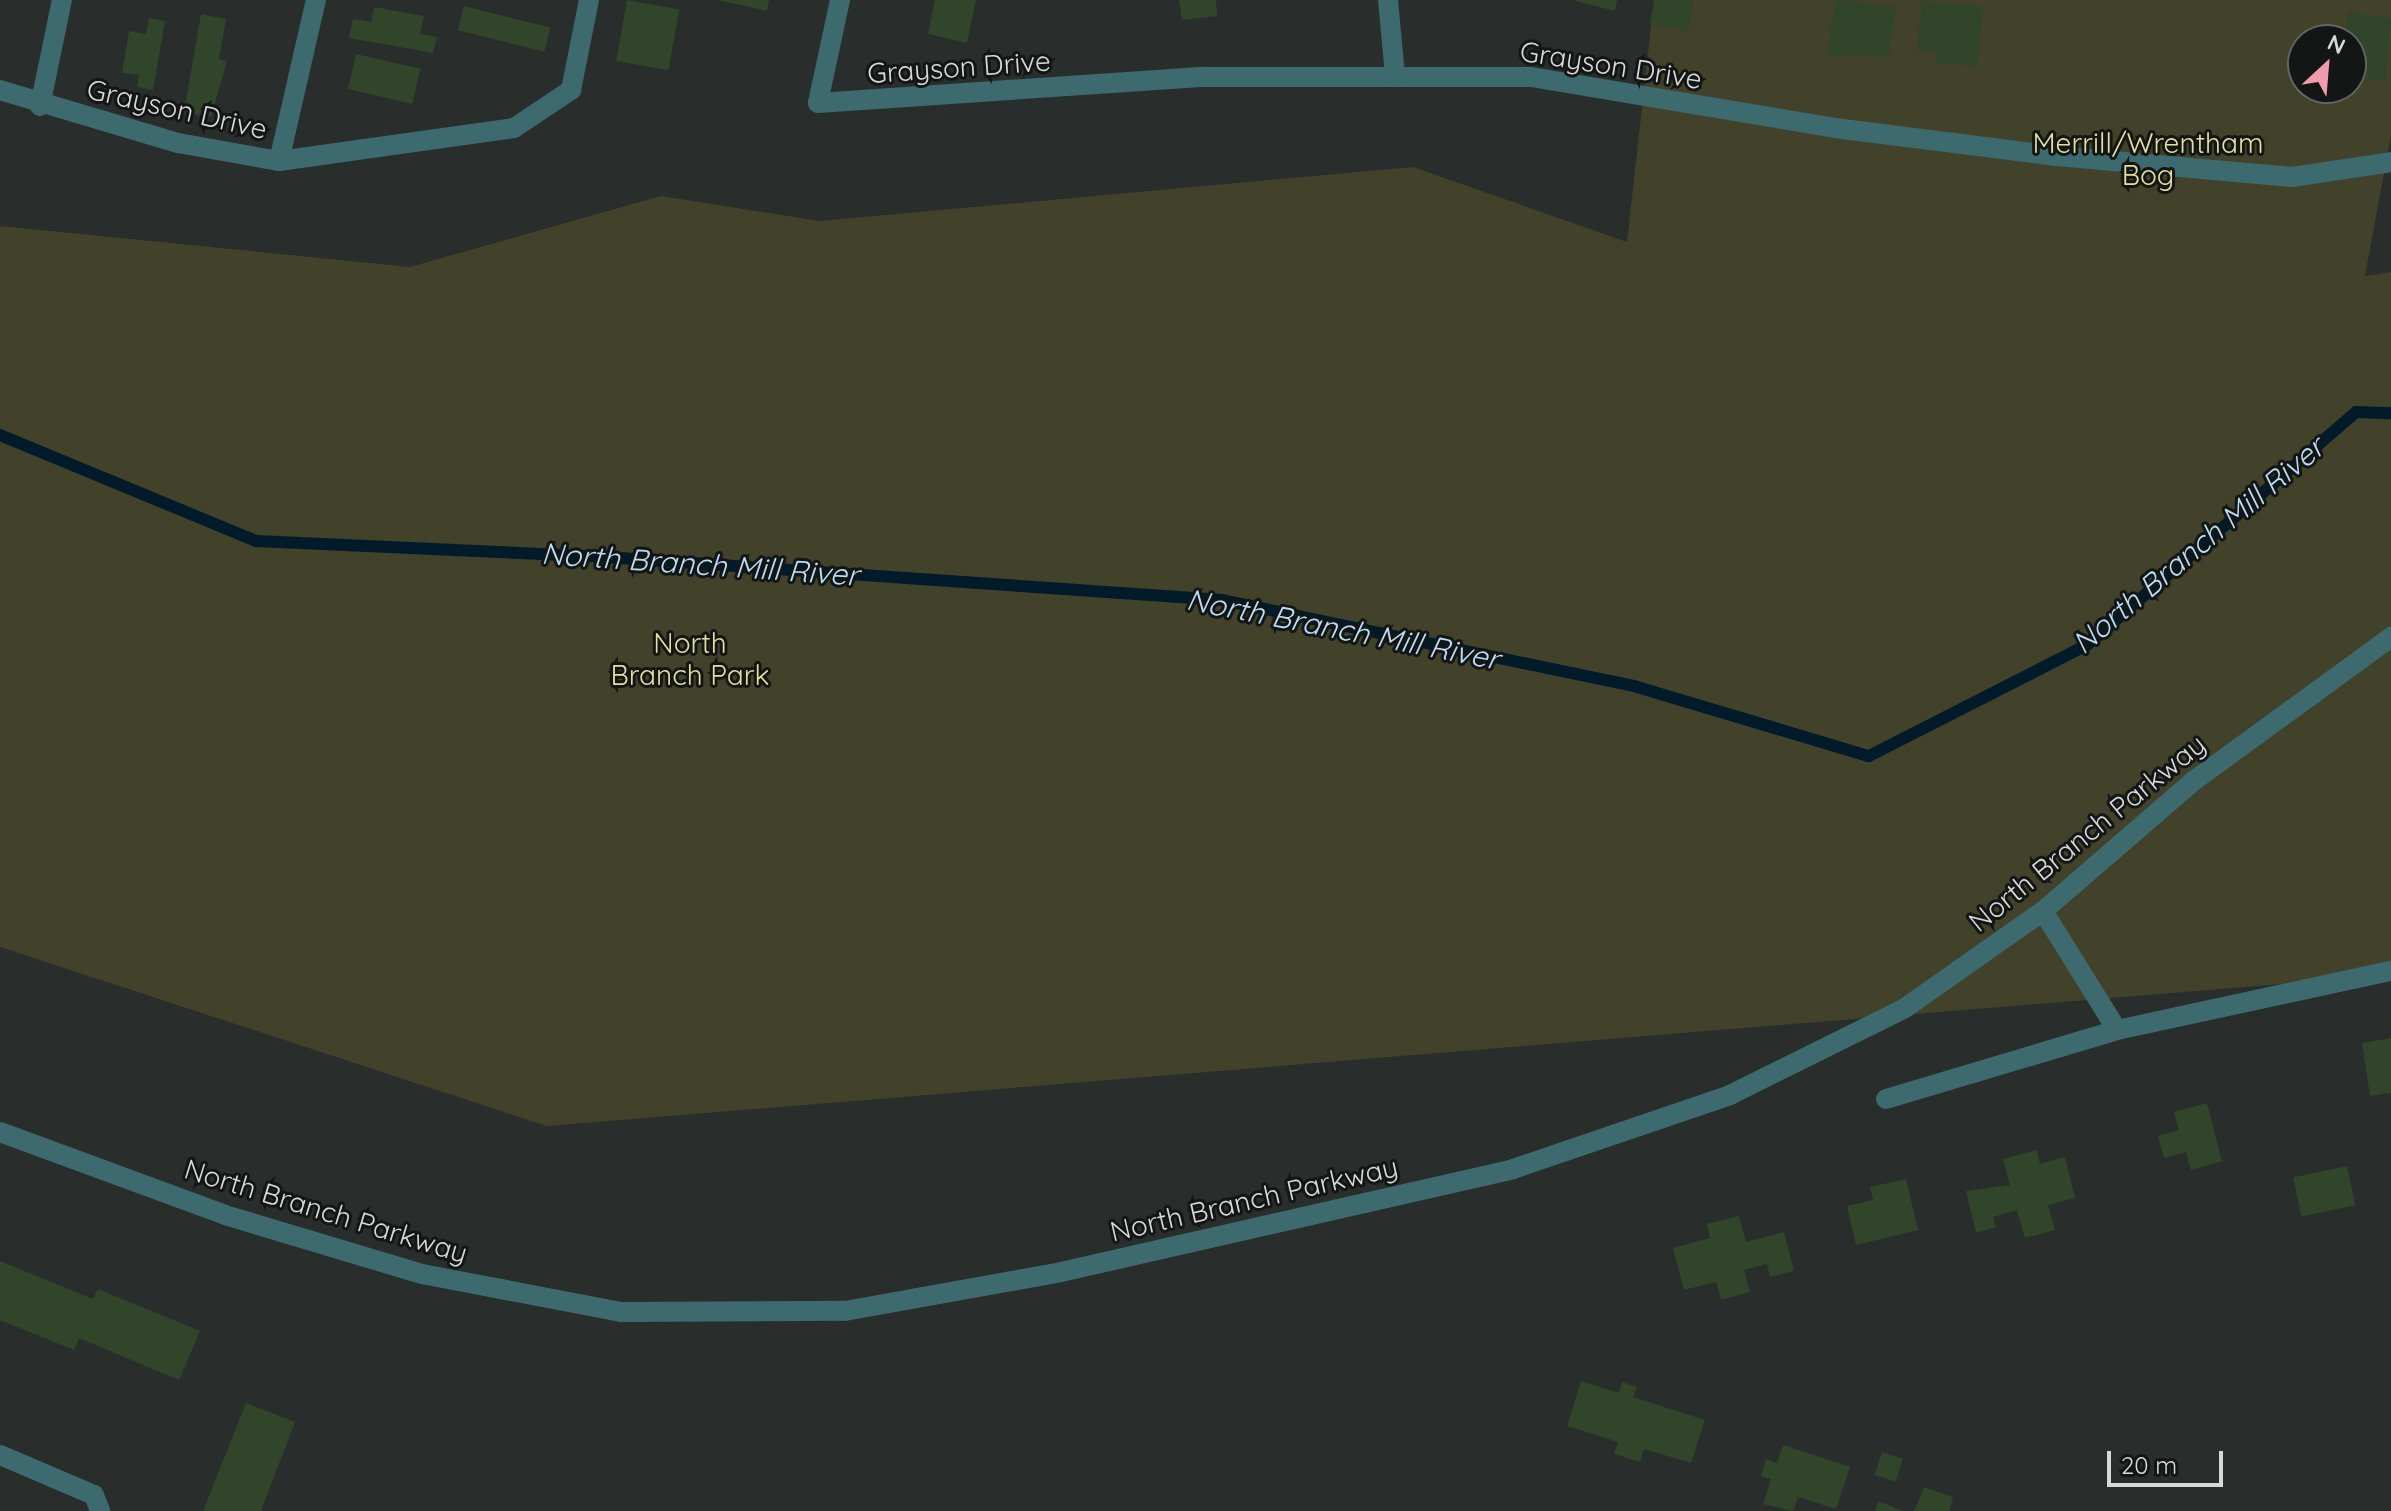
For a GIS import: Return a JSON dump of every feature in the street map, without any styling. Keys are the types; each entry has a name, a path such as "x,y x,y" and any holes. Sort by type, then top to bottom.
{"street":[{"path":"40,106 62,0"},
{"path":"279,161 316,0"},
{"name":"Grayson Drive","path":"0,90 40,106 178,143 279,161 514,128 571,90 589,0"},
{"name":"Grayson Drive","path":"840,0 818,103 1204,77 1531,77 1835,128 2073,158 2292,177 2391,162"},
{"path":"1388,0 1395,75"},
{"name":"North Branch Parkway","path":"0,1132 225,1215 422,1274 622,1312 845,1311 1076,1268 1558,1154 1723,1098 1905,1008 2043,911 2195,780 2391,637"},
{"path":"2043,911 2117,1030"},
{"path":"1886,1099 2117,1030 2391,971"},
{"path":"0,1455 94,1495 100,1511"}],"green space":[{"name":"North Branch Park","path":"1654,0 2391,0 2391,135 2365,276 2391,272 2391,975 547,1126 0,947 0,226 410,267 661,196 820,221 1413,167 1627,242"}],"building":[{"path":"627,0 679,9 668,70 616,61"},
{"path":"718,0 769,0 767,11"},
{"path":"935,0 976,0 967,43 928,34"},
{"path":"1179,0 1216,0 1217,16 1182,20"},
{"path":"1572,0 1617,0 1615,11"},
{"path":"1654,0 1694,0 1688,31 1650,24"},
{"path":"1836,0 1896,6 1888,56 1827,55"},
{"path":"1922,1 1983,7 1977,67 1936,62 1937,51 1917,50"},
{"path":"464,6 550,28 544,52 458,30"},
{"path":"374,7 424,16 420,34 437,37 433,53 349,38 353,19 371,22"},
{"path":"2348,12 2391,19 2385,81 2367,78 2367,24 2346,24"},
{"path":"201,14 226,19 219,59 227,61 211,117 184,112"},
{"path":"149,18 165,21 153,90 137,87 139,75 122,73 129,31 146,34"},
{"path":"356,54 420,69 412,104 348,89"},
{"path":"2391,1038 2391,1093 2370,1096 2362,1043"},
{"path":"2207,1103 2222,1161 2191,1170 2186,1152 2164,1158 2158,1136 2179,1130 2174,1112"},
{"path":"2037,1150 2040,1164 2065,1157 2075,1198 2048,1205 2055,1230 2025,1238 2017,1210 1993,1217 1996,1227 1976,1233 1966,1191 2010,1185 2003,1159"},
{"path":"2347,1166 2355,1205 2302,1217 2293,1177"},
{"path":"1906,1179 1918,1230 1856,1245 1847,1206 1873,1200 1870,1187"},
{"path":"1739,1216 1746,1242 1784,1232 1794,1271 1770,1277 1767,1264 1744,1270 1750,1292 1721,1300 1716,1282 1684,1290 1673,1248 1710,1238 1707,1224"},
{"path":"0,1261 93,1299 98,1289 200,1331 179,1380 79,1338 74,1350 0,1320"},
{"path":"1581,1381 1619,1393 1622,1382 1637,1387 1633,1397 1705,1420 1691,1463 1644,1449 1640,1462 1614,1454 1618,1442 1567,1426"},
{"path":"246,1403 295,1422 261,1511 203,1511"},
{"path":"1783,1445 1850,1467 1836,1509 1798,1497 1793,1511 1763,1504 1771,1479 1761,1476 1766,1459 1777,1463"},
{"path":"1882,1452 1903,1459 1896,1482 1875,1475"},
{"path":"1924,1487 1953,1497 1949,1511 1914,1511"},
{"path":"1878,1501 1903,1511 1875,1511"}],"waterway":[{"name":"North Branch Mill River","path":"0,435 256,541 591,556 1222,600 1637,687 1869,756 2087,645 2356,412 2391,413"}],"park label":[{"name":"Merrill/Wrentham Bog","path":"2148,159"}]}
